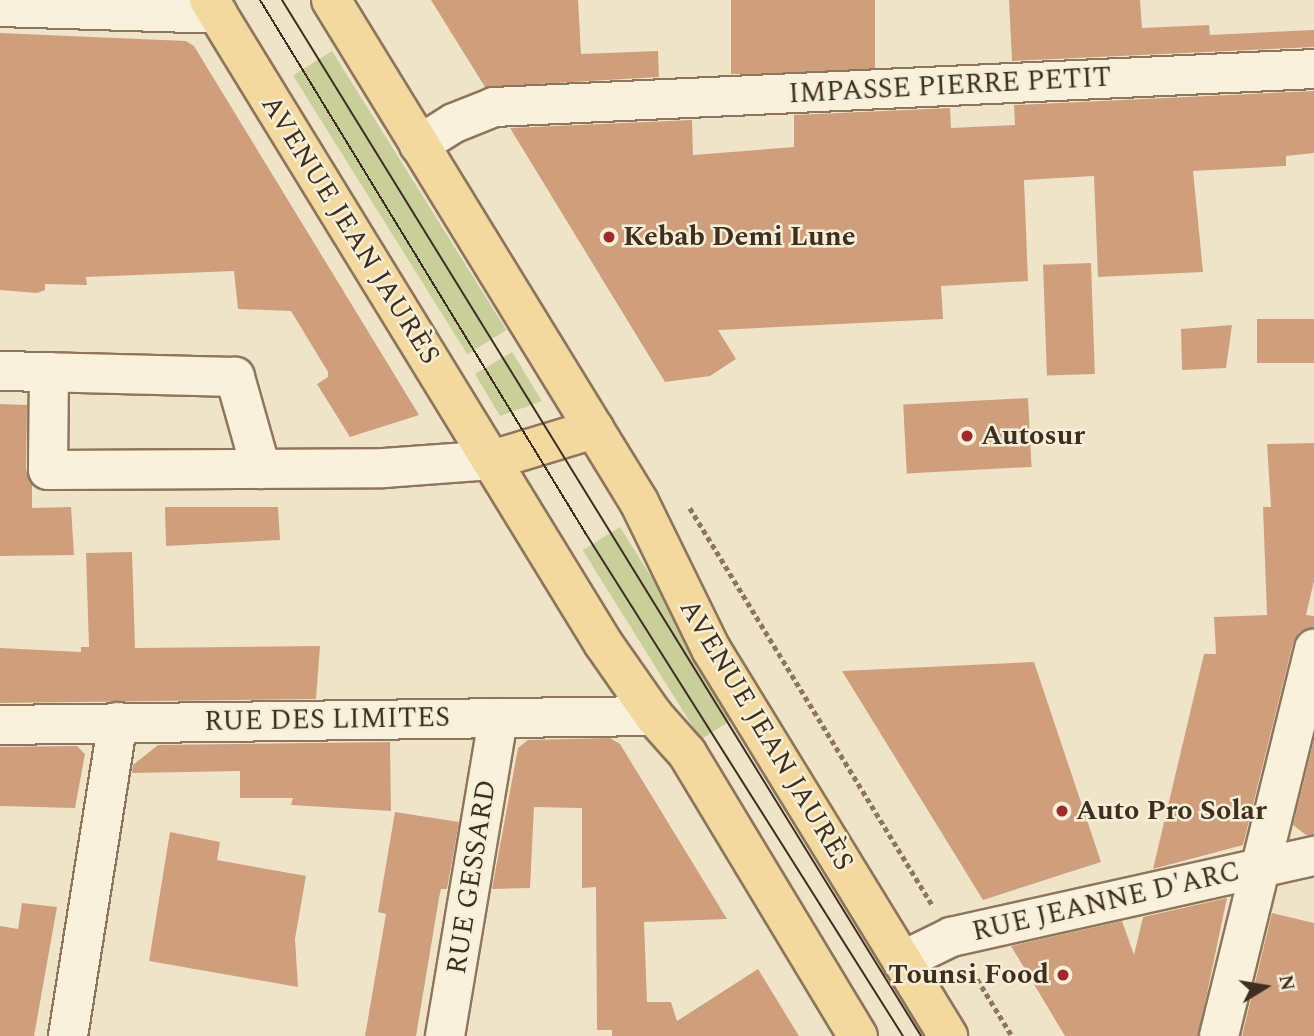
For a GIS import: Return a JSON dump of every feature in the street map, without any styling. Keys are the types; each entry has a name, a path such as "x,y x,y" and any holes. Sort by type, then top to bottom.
{"main road":[{"name":"AVENUE JEAN JAURÈS","path":"331,0 639,502 711,649 948,1036"},
{"name":"AVENUE JEAN JAURÈS","path":"214,7 603,643 654,716 687,753 858,1036"},
{"path":"492,460 594,429"}],"street":[{"path":"0,7 214,7"},
{"name":"IMPASSE PIERRE PETIT","path":"419,145 454,123 494,107 1314,69"},
{"path":"0,371 235,377 261,469"},
{"path":"49,372 48,470 384,468 492,460"},
{"path":"1219,1036 1314,648"},
{"name":"RUE DES LIMITES","path":"0,725 654,716"},
{"name":"RUE GESSARD","path":"445,1036 498,718"},
{"path":"68,1036 118,722"},
{"name":"RUE JEANNE D'ARC","path":"902,961 951,937 1261,865 1314,856"}],"path":[{"path":"967,962 1012,1036"}],"green space":[{"path":"332,51 506,330 467,354 293,75"},
{"path":"512,352 542,401 500,416 475,374"},
{"path":"620,527 738,716 701,739 583,550"}],"building":[{"path":"431,0 578,0 581,54 658,51 659,77 485,87"},
{"path":"731,0 875,0 875,74 731,74"},
{"path":"1009,0 1140,0 1142,28 1209,25 1210,35 1314,30 1314,47 1012,61"},
{"path":"0,33 186,41 194,46 419,415 350,437 317,384 328,377 328,372 291,311 238,309 234,271 86,277 87,285 45,284 45,290 37,293 0,290"},
{"path":"1314,91 1314,153 1286,156 1286,166 1193,171 1203,272 1098,277 1094,176 1024,180 1028,281 941,286 943,319 718,330 736,359 710,376 665,382 510,128 692,120 693,155 794,147 794,115 950,108 951,128 1015,125 1014,105"},
{"path":"1091,263 1095,374 1047,376 1043,265"},
{"path":"1257,319 1314,319 1314,363 1257,363"},
{"path":"1232,325 1226,368 1182,370 1181,329"},
{"name":"Autosur","path":"1028,398 1032,467 907,473 903,405"},
{"path":"0,404 27,405 26,470 32,484 32,508 71,507 74,555 0,556"},
{"path":"1314,443 1314,581 1306,615 1314,616 1314,627 1299,632 1293,643 1243,845 1153,869 1204,654 1216,654 1214,617 1267,615 1263,507 1271,507 1267,444"},
{"path":"165,507 278,507 280,540 166,546"},
{"path":"132,552 135,648 320,646 316,699 0,703 0,648 81,652 81,647 89,647 86,553"},
{"path":"1034,662 1101,862 983,900 842,671"},
{"path":"610,738 620,744 727,919 644,922 647,1002 671,1002 677,1021 758,969 799,1036 612,1036 612,1030 597,1030 596,887 582,888 582,808 534,807 530,888 492,889 518,748 528,740"},
{"path":"1314,740 1314,835 1306,835 1293,825"},
{"path":"390,742 391,811 291,805 293,798 240,798 240,771 132,773 133,765 158,745"},
{"path":"77,746 85,754 75,808 0,806 0,747"},
{"path":"395,812 459,822 447,889 441,889 439,898 416,1036 365,1036 386,914 378,912"},
{"path":"170,832 220,842 217,860 306,876 295,939 298,987 149,961"},
{"path":"1227,898 1198,1036 1065,1036 1011,946 1122,921 1134,955 1143,917"},
{"path":"22,903 57,907 34,1036 0,1036 0,926 18,929"},
{"path":"1272,913 1314,923 1314,1036 1242,1036"}],"tram line":[{"path":"260,0 586,534 903,1036"},
{"path":"282,0 921,1036"}],"place":[{"name":"Kebab Demi Lune","path":"609,237"},
{"name":"Autosur","path":"967,436"},
{"name":"Auto Pro Solar","path":"1062,811"},
{"name":"Tounsi Food","path":"1063,975"}]}
